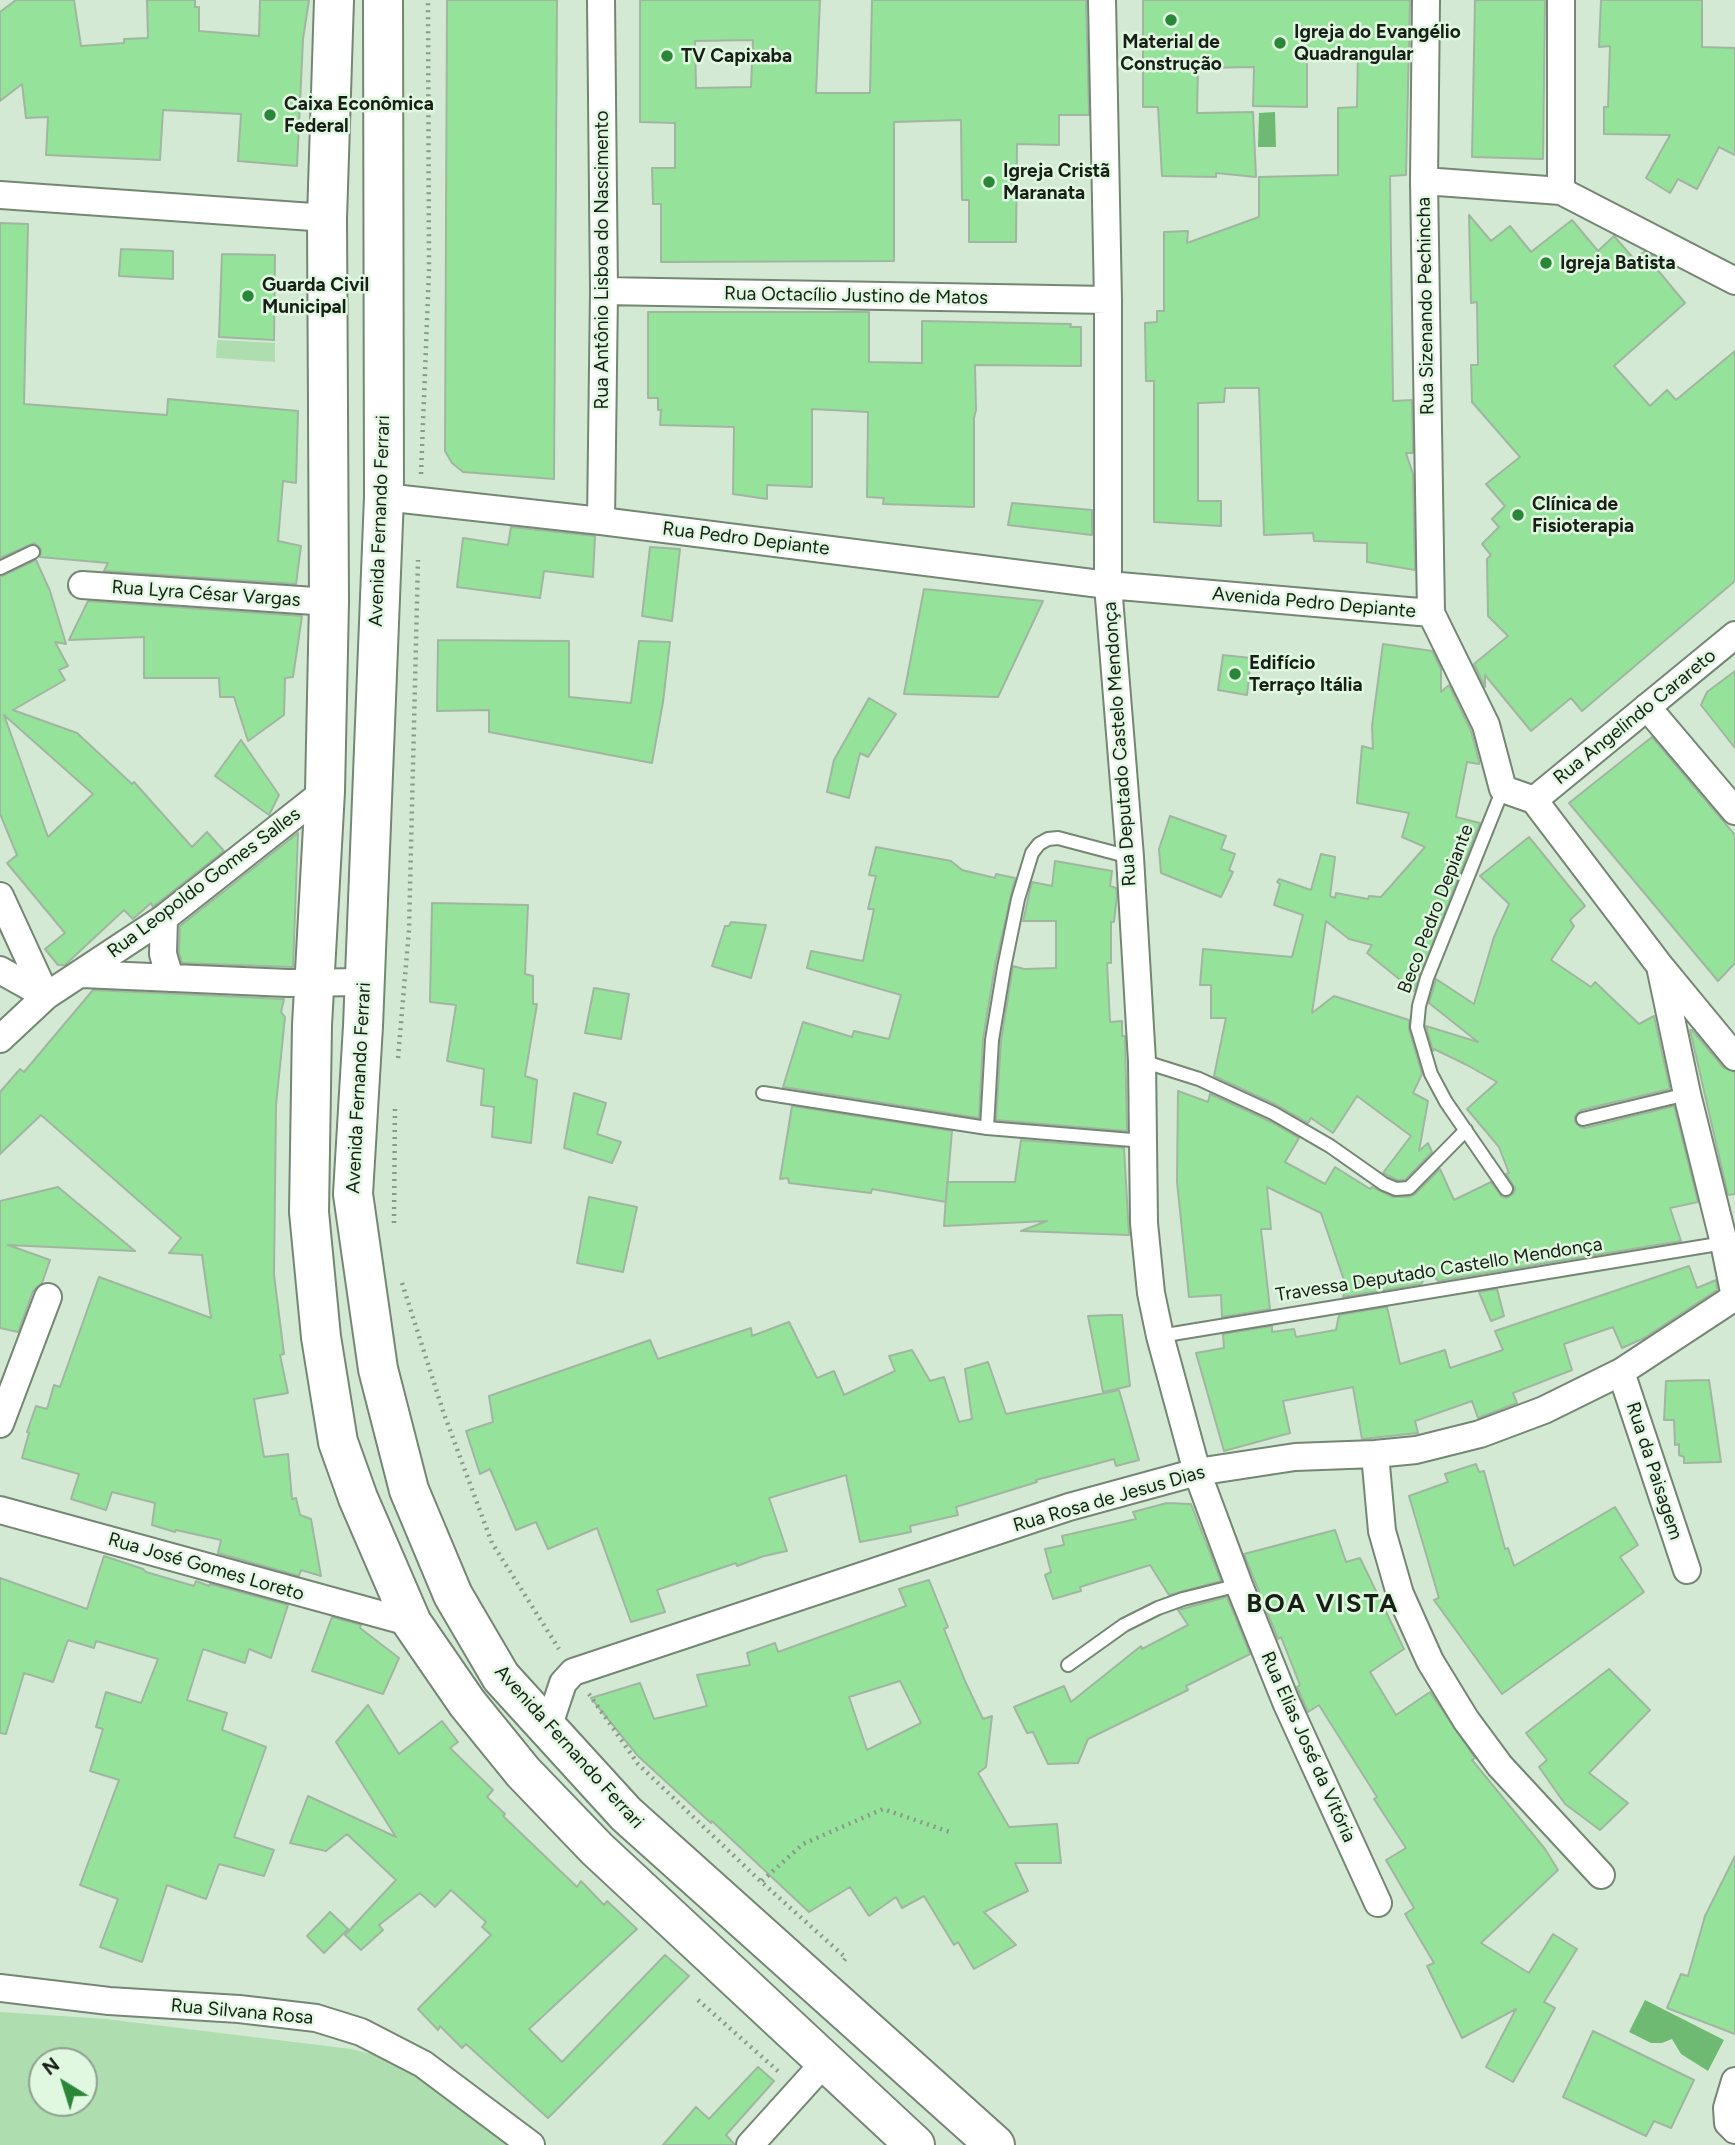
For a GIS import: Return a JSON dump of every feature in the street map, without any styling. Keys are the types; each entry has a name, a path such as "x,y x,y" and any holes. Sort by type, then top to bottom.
{"main road":[{"path":"334,0 327,218 329,602 325,791 314,982 309,1212 321,1337 338,1442 358,1498 412,1623 467,1703 523,1772 597,1849 915,2145"},
{"name":"Avenida Fernando Ferrari","path":"383,0 402,499 364,982 353,1194 378,1368 409,1490 453,1595 501,1677 626,1814 995,2145"}],"street":[{"name":"Rua Antônio Lisboa do Nascimento","path":"601,0 604,291 601,521"},
{"name":"Rua Sizenando Pechincha","path":"1426,0 1424,181 1431,613"},
{"path":"1561,0 1561,191"},
{"name":"Rua Deputado Castelo Mendonça","path":"1102,5 1108,300 1108,585 1130,857 1142,1061 1144,1223 1151,1293 1160,1336 1197,1472"},
{"path":"1424,181 1561,191 1735,281"},
{"path":"0,195 327,218"},
{"name":"Rua Octacílio Justino de Matos","path":"604,291 1108,300"},
{"name":"Rua Pedro Depiante","path":"402,499 601,521 1108,585"},
{"name":"Rua Lyra César Vargas","path":"82,585 329,602"},
{"name":"Avenida Pedro Depiante","path":"1108,585 1431,613 1486,725 1503,789"},
{"name":"Rua Angelindo Carareto","path":"1534,800 1735,635"},
{"path":"1647,707 1735,811"},
{"path":"1503,789 1534,800 1660,966 1735,1057"},
{"name":"Rua Leopoldo Gomes Salles","path":"0,1039 47,996 164,918 325,791"},
{"path":"0,896 47,996"},
{"path":"164,918 161,942 170,978"},
{"path":"1660,966 1735,1297"},
{"path":"0,970 47,996"},
{"name":"Rua Leopoldo Gomes Salles","path":"82,974 364,982"},
{"path":"0,1424 48,1297"},
{"name":"Rua Rosa de Jesus Dias","path":"573,1672 1069,1507 1197,1472 1295,1457 1416,1450 1480,1434 1544,1410 1621,1372 1735,1297"},
{"name":"Rua da Paisagem","path":"1621,1372 1687,1570"},
{"path":"1375,1454 1382,1531 1400,1594 1430,1661 1466,1720 1500,1766 1601,1875"},
{"name":"Rua Elias José da Vitória","path":"1197,1472 1238,1586 1286,1702 1378,1903"},
{"name":"Rua José Gomes Loreto","path":"0,1510 412,1623"},
{"path":"548,1728 563,1683 573,1672"},
{"name":"Rua Silvana Rosa","path":"0,1988 108,2001 239,2009 316,2018 361,2032 423,2064 531,2145"},
{"path":"750,2145 825,2062"},
{"path":"1735,2081 1727,2108 1728,2123 1735,2130"}],"lane":[{"path":"0,568 33,552"},
{"name":"Beco Pedro Depiante","path":"1503,789 1427,978 1419,1006 1417,1027 1430,1074 1506,1189"},
{"path":"987,1128 992,1040 1003,968 1018,899 1032,853 1039,844 1058,838 1130,857"},
{"path":"1142,1061 1199,1079 1273,1113 1330,1146 1384,1184 1402,1190 1416,1181 1466,1130"},
{"path":"763,1093 987,1128 1144,1141"},
{"path":"1583,1119 1687,1094"},
{"name":"Travessa Deputado Castello Mendonça","path":"1160,1336 1724,1243"},
{"path":"1068,1665 1124,1625 1158,1608 1238,1586"}],"path":[{"path":"402,499 429,270 428,0"},
{"path":"397,1064 409,930 418,556"},
{"path":"394,1227 395,1103"},
{"path":"402,1281 444,1414 492,1543 573,1672 638,1764 846,1958"},
{"path":"762,1881 803,1844 883,1810 950,1832"}],"shaded area":[{"path":"1275,112 1276,147 1258,147 1259,113"},
{"path":"217,340 275,343 275,362 216,358"},
{"path":"1645,2000 1724,2040 1708,2071 1681,2054 1672,2039 1651,2043 1629,2032"},
{"path":"0,2012 106,2019 351,2049 392,2059 507,2145 0,2145"}],"building":[{"path":"16,0 74,0 81,46 124,43 124,39 148,38 147,0 195,0 195,7 199,7 199,31 259,36 260,0 309,0 303,39 297,166 238,161 241,114 163,110 160,160 46,155 48,117 26,118 22,84 0,101 0,12"},
{"path":"447,0 557,0 554,479 463,472 452,463 445,451"},
{"path":"640,0 820,0 816,93 870,93 872,0 1086,0 1089,115 1059,115 1059,145 1017,144 1016,242 969,242 969,200 962,200 961,120 894,122 894,261 661,262 661,204 653,204 652,168 675,168 675,123 640,122","holes":["753,40 751,87 696,88 695,41"]},
{"path":"1143,0 1410,0 1406,175 1390,176 1393,401 1412,400 1413,453 1406,453 1413,474 1415,570 1367,562 1367,543 1314,541 1313,533 1264,535 1259,388 1225,388 1224,402 1198,403 1198,501 1221,501 1221,526 1154,522 1154,381 1146,381 1145,323 1157,322 1157,311 1164,311 1164,232 1188,231 1187,243 1259,217 1259,177 1338,175 1338,108 1357,107 1358,50 1307,51 1307,107 1253,106 1254,67 1198,68 1197,113 1253,112 1256,177 1216,173 1216,177 1162,176 1158,107 1143,107"},
{"path":"1475,0 1545,0 1543,159 1472,157"},
{"path":"1601,0 1702,0 1702,47 1735,48 1735,155 1719,147 1697,189 1678,179 1670,193 1646,178 1670,135 1604,134 1604,107 1608,107 1610,46 1599,47"},
{"path":"1469,215 1491,241 1510,226 1531,252 1572,220 1598,251 1614,236 1634,259 1644,252 1663,261 1656,268 1685,303 1614,366 1650,406 1667,390 1676,400 1735,351 1735,581 1582,711 1571,698 1531,731 1485,675 1485,687 1474,664 1508,636 1488,616 1487,559 1491,555 1482,544 1499,527 1492,519 1505,506 1486,484 1520,457 1472,402 1471,365 1478,365 1477,302 1471,303"},
{"path":"0,223 28,224 24,404 167,415 168,399 298,411 296,483 283,481 278,541 301,546 296,584 104,571 108,563 40,557 41,549 34,543 0,558"},
{"path":"121,249 173,251 173,279 119,276"},
{"name":"Guarda Civil Municipal","path":"222,254 275,255 274,340 219,337"},
{"path":"648,312 869,312 869,362 922,363 922,321 1071,324 1070,327 1081,327 1081,366 975,365 974,507 883,504 884,498 867,497 868,412 812,409 812,487 767,485 767,499 733,494 734,427 660,425 661,410 658,410 658,398 648,398"},
{"path":"1012,503 1092,510 1092,535 1008,525"},
{"path":"511,527 595,536 593,577 544,571 540,598 457,587 463,538 508,545"},
{"path":"650,547 680,549 672,621 642,616"},
{"path":"36,560 50,591 66,644 55,642 68,666 59,670 65,680 13,710 77,733 132,784 134,782 192,847 207,832 224,851 153,907 151,903 133,919 124,910 65,965 58,965 45,949 65,933 7,863 17,855 0,814 0,577","holes":["4,715 93,794 48,837"]},
{"path":"924,589 1043,601 998,697 904,694"},
{"path":"88,601 302,616 293,677 285,678 284,715 248,741 234,697 220,697 219,678 144,678 144,637 69,640"},
{"path":"438,640 569,641 569,697 631,703 639,641 670,642 652,763 489,732 489,710 437,711"},
{"path":"1383,644 1432,651 1441,669 1441,692 1449,685 1471,731 1479,761 1479,764 1467,762 1456,817 1480,823 1414,991 1367,953 1372,945 1349,939 1326,921 1312,1013 1334,996 1409,1020 1409,1029 1422,1074 1413,1093 1428,1101 1419,1151 1428,1143 1432,1152 1405,1180 1397,1180 1383,1173 1411,1136 1357,1096 1333,1133 1311,1118 1308,1123 1277,1105 1214,1076 1226,1018 1211,1018 1211,985 1200,985 1203,949 1292,957 1303,915 1274,905 1279,879 1311,890 1321,854 1335,857 1330,896 1335,898 1336,893 1368,899 1369,896 1381,897 1425,847 1402,837 1409,813 1357,803 1362,746 1373,749 1372,726"},
{"name":"Edifício Terraço Itália","path":"1223,655 1251,658 1247,695 1218,690"},
{"path":"1735,671 1735,748 1701,705 1707,692"},
{"path":"869,698 896,714 868,757 860,753 849,798 827,792 834,760"},
{"path":"1652,737 1735,835 1735,963 1718,981 1569,803"},
{"path":"241,740 279,795 269,815 215,776"},
{"path":"1170,816 1226,836 1221,849 1235,854 1229,870 1233,872 1221,897 1161,873 1159,849"},
{"path":"298,833 293,967 182,963 179,952 180,926"},
{"path":"1529,837 1585,906 1570,920 1574,926 1551,960 1591,987 1595,982 1639,1024 1654,1016 1670,1089 1581,1110 1575,1116 1575,1122 1585,1128 1674,1106 1698,1202 1670,1208 1681,1241 1438,1281 1430,1271 1421,1284 1343,1297 1346,1286 1321,1213 1267,1187 1271,1229 1261,1229 1270,1309 1222,1317 1221,1295 1189,1297 1177,1182 1178,1091 1208,1102 1210,1094 1299,1138 1285,1162 1325,1184 1335,1167 1370,1189 1372,1187 1393,1197 1410,1197 1440,1169 1454,1200 1491,1182 1502,1197 1507,1198 1514,1193 1515,1188 1506,1174 1509,1173 1499,1147 1467,1109 1497,1082 1434,1049 1433,1051 1426,1026 1478,1042 1429,1003 1436,979 1474,1004 1494,937 1509,904 1480,876"},
{"path":"876,847 951,861 962,870 995,878 996,874 1015,878 995,966 983,1039 979,1118 783,1087 803,1022 852,1037 854,1031 889,1039 901,995 807,968 811,951 863,961 874,909 868,909 876,876 869,875"},
{"path":"1055,861 1112,871 1110,886 1116,888 1117,896 1114,922 1111,922 1111,963 1107,963 1110,1022 1122,1021 1122,1036 1125,1036 1127,1131 996,1120 1001,1041 1013,966 1024,969 1056,968 1056,921 1023,921 1032,882 1052,886"},
{"path":"432,903 528,905 525,974 533,976 533,1004 537,1004 525,1076 537,1080 531,1143 492,1137 494,1107 481,1105 484,1069 447,1061 456,1005 430,1002"},
{"path":"731,922 766,925 751,978 712,966 725,926 729,926"},
{"path":"594,988 629,994 621,1039 585,1033"},
{"path":"93,990 284,999 281,1012 285,1017 276,1105 274,1275 284,1354 280,1355 288,1393 254,1399 264,1457 288,1454 292,1499 296,1498 300,1515 311,1519 321,1576 301,1570 299,1576 218,1553 221,1540 152,1525 155,1503 112,1492 106,1510 71,1499 79,1474 22,1458 36,1406 47,1409 54,1385 60,1387 99,1277 211,1318 202,1255 169,1253 181,1238 41,1115 0,1154 0,1092 20,1069 24,1072"},
{"path":"1690,1030 1723,1067 1735,1072 1735,1194 1728,1195"},
{"path":"574,1093 606,1103 597,1134 621,1142 612,1163 564,1148"},
{"path":"792,1106 952,1131 946,1202 872,1189 871,1193 789,1183 788,1178 780,1179"},
{"path":"1021,1140 1124,1148 1129,1235 1021,1231 1047,1221 944,1226 947,1182 1015,1182"},
{"path":"58,1187 135,1251 8,1245 50,1260 42,1283 33,1291 18,1332 0,1328 0,1201"},
{"path":"589,1197 637,1207 623,1272 577,1263"},
{"path":"1689,1266 1697,1288 1716,1280 1717,1290 1644,1338 1622,1348 1613,1327 1564,1344 1572,1370 1513,1393 1517,1403 1478,1418 1472,1401 1415,1421 1418,1433 1362,1439 1353,1387 1283,1401 1290,1433 1224,1451 1196,1353 1224,1348 1223,1334 1272,1326 1272,1332 1294,1329 1296,1337 1336,1330 1339,1315 1387,1307 1400,1364 1445,1350 1450,1368 1503,1350 1495,1331"},
{"path":"1497,1289 1504,1316 1491,1321 1479,1292"},
{"path":"1122,1315 1130,1386 1103,1392 1088,1316"},
{"path":"789,1322 817,1378 834,1371 844,1395 895,1371 889,1356 912,1350 930,1381 944,1377 959,1422 972,1419 965,1369 988,1362 1006,1414 1119,1390 1139,1460 1116,1466 1114,1459 1036,1480 1037,1482 956,1507 958,1515 910,1526 911,1532 860,1542 846,1475 769,1498 787,1551 737,1566 736,1563 657,1590 665,1612 631,1622 597,1528 548,1549 536,1522 516,1530 490,1469 480,1474 466,1431 493,1422 489,1396 650,1340 658,1359 751,1328 752,1336"},
{"path":"1709,1380 1721,1462 1684,1463 1684,1457 1679,1455 1679,1444 1675,1445 1674,1420 1664,1420 1666,1381"},
{"path":"1476,1464 1479,1472 1484,1471 1505,1549 1508,1548 1514,1566 1615,1507 1638,1545 1620,1557 1644,1592 1502,1694 1434,1600 1439,1598 1409,1496 1448,1482 1445,1474"},
{"path":"1167,1503 1191,1504 1221,1581 1169,1595 1150,1565 1080,1587 1081,1591 1053,1599 1045,1575 1051,1572 1045,1549 1064,1545 1062,1536 1136,1519 1133,1512"},
{"path":"1335,1530 1346,1562 1360,1558 1404,1649 1370,1672 1396,1715 1430,1692 1475,1758 1472,1760 1545,1849 1558,1870 1481,1943 1529,1973 1553,1934 1577,1949 1544,2002 1555,2008 1513,2082 1486,2067 1516,2009 1462,2038 1427,1966 1434,1963 1405,1914 1414,1908 1386,1860 1406,1848 1319,1705 1308,1712 1281,1637 1278,1639 1244,1554"},
{"path":"104,1556 194,1586 196,1581 288,1605 271,1658 249,1649 245,1663 203,1649 187,1700 227,1713 222,1730 266,1747 234,1837 274,1850 264,1876 219,1864 206,1899 167,1885 142,1962 100,1947 118,1899 80,1885 119,1780 90,1771 103,1729 96,1727 106,1692 141,1703 158,1659 96,1641 94,1648 68,1640 53,1682 24,1673 6,1734 0,1733 0,1578 87,1609"},
{"path":"929,1580 948,1627 944,1629 965,1681 983,1719 992,1716 986,1767 978,1773 1009,1827 1057,1824 1061,1863 1015,1863 1028,1891 984,1912 1016,1945 974,1969 958,1942 954,1945 924,1896 902,1908 896,1897 869,1916 850,1887 809,1912 638,1756 591,1698 640,1683 654,1719 707,1706 697,1675 750,1665 747,1653 775,1643 778,1652 906,1606 899,1589","holes":["900,1681 921,1723 867,1750 849,1697"]},
{"path":"1227,1597 1250,1654 1186,1686 1188,1690 1088,1739 1078,1763 1048,1764 1033,1732 1027,1733 1014,1707 1064,1686 1071,1702 1141,1646 1142,1649 1188,1625 1178,1610"},
{"path":"332,1617 361,1625 360,1628 399,1658 383,1694 312,1671"},
{"path":"1609,1669 1650,1710 1589,1773 1628,1803 1600,1830 1565,1804 1539,1767 1547,1760 1526,1733"},
{"path":"368,1705 399,1754 442,1721 458,1742 450,1748 493,1790 487,1797 505,1814 503,1816 577,1887 581,1881 604,1905 607,1901 637,1929 529,2029 562,2062 665,1955 689,1976 548,2118 466,2044 462,2048 440,2026 438,2030 418,2009 491,1935 482,1927 486,1922 451,1890 435,1907 420,1893 379,1925 383,1930 361,1950 345,1935 396,1880 347,1834 326,1851 290,1843 308,1796 396,1837 336,1742"},
{"path":"1735,1856 1735,2034 1667,2008 1681,1974 1688,1976 1705,1916"},
{"path":"330,1912 348,1929 324,1953 307,1936"},
{"path":"1593,2031 1694,2080 1671,2128 1654,2121 1646,2136 1563,2097"},
{"path":"758,2067 774,2081 726,2135 735,2145 663,2145 696,2107 709,2119"}],"place":[{"name":"Material de Construção","path":"1171,20"},
{"name":"Igreja do Evangélio Quadrangular","path":"1280,43"},
{"name":"TV Capixaba","path":"667,56"},
{"name":"Caixa Econômica Federal","path":"270,115"},
{"name":"Igreja Cristã Maranata","path":"989,182"},
{"name":"Igreja Batista","path":"1546,263"},
{"name":"Guarda Civil Municipal","path":"248,296"},
{"name":"Clínica de Fisioterapia","path":"1518,515"},
{"name":"Edifício Terraço Itália","path":"1235,674"}],"district":[{"name":"BOA VISTA","path":"1323,1604"}]}
